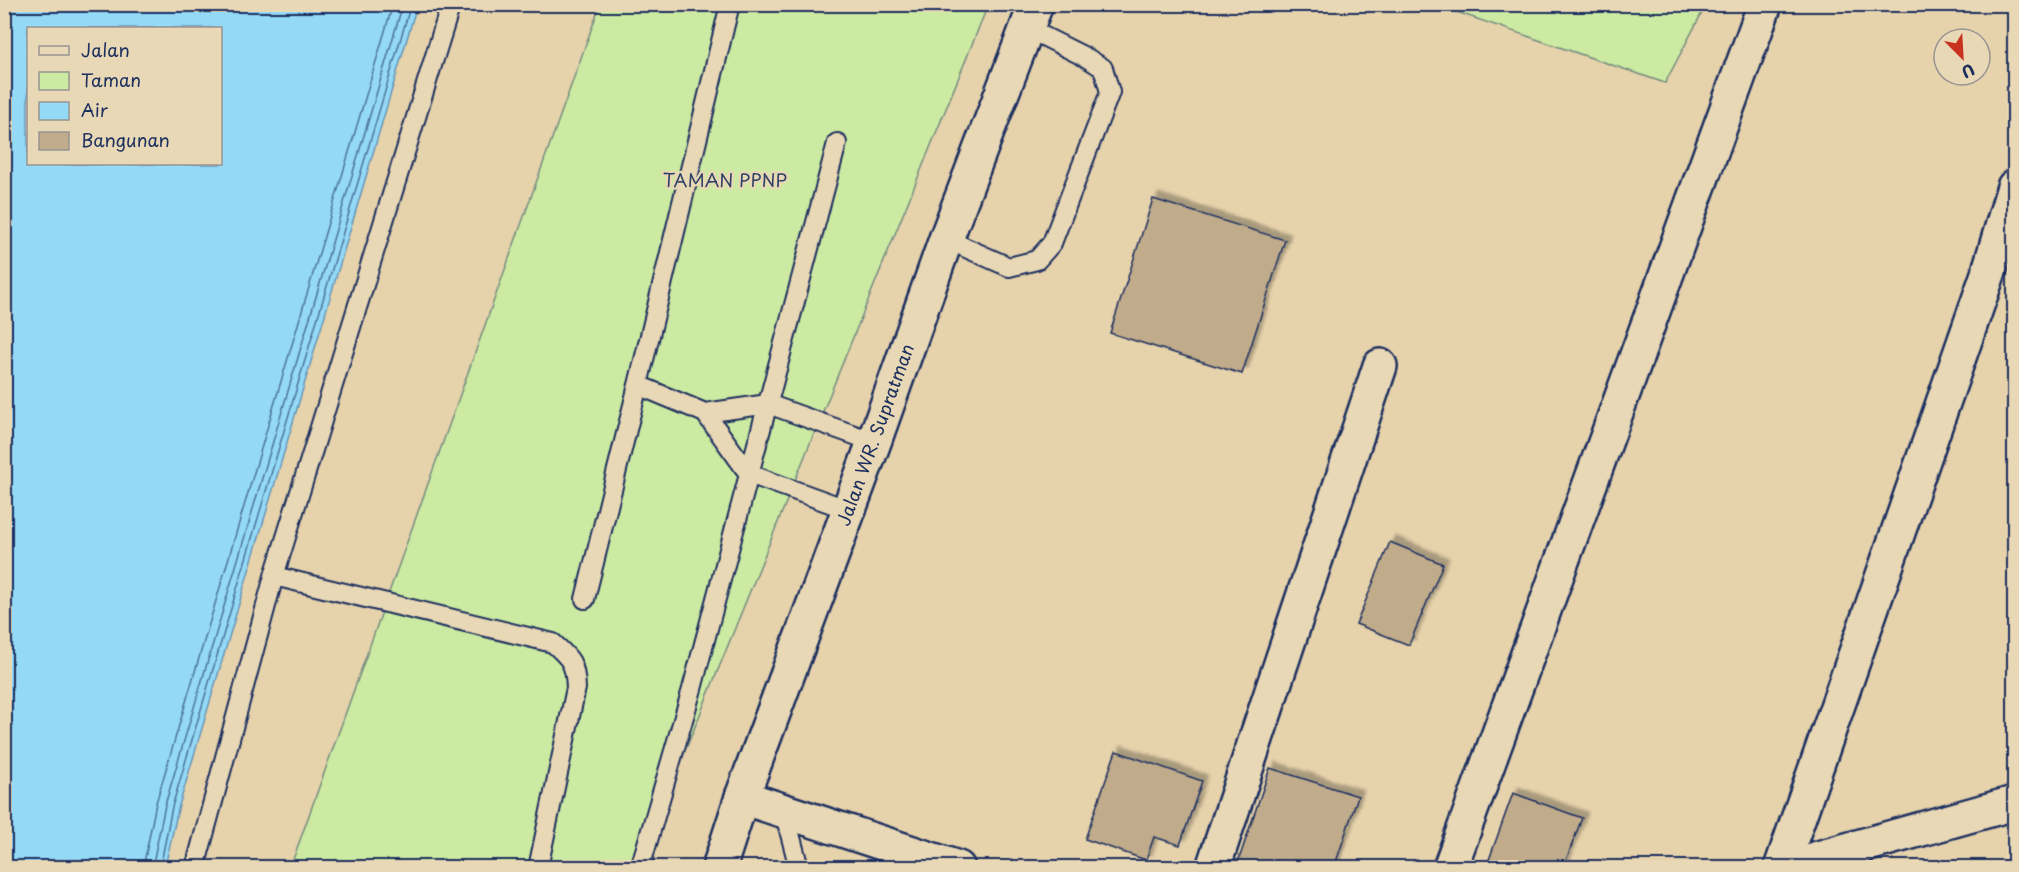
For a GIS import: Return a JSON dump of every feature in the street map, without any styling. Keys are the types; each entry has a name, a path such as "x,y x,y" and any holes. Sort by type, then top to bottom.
{"street":[{"path":"1449,867 1765,4"},
{"name":"Jalan WR. Supratman","path":"719,867 742,797 874,442 946,239 1032,16"},
{"path":"1782,867 1989,271 2014,187"},
{"path":"1213,867 1380,366"},
{"path":"742,797 958,867"},
{"path":"1782,867 2014,803"}],"lane":[{"path":"195,867 274,576 451,4"},
{"path":"585,599 730,4"},
{"path":"946,239 1009,267 1037,260 1052,243 1094,135 1110,92 1103,68 1032,16"},
{"path":"640,867 692,689 837,143"},
{"path":"638,385 705,413 768,404 874,442"},
{"path":"705,413 749,474 849,510"},
{"path":"274,576 553,643 571,659 575,670 576,688 538,867"},
{"path":"784,811 799,867"}],"green space":[{"path":"1706,4 1665,83 1436,5"},
{"name":"TAMAN PPNP","path":"600,5 988,5 638,867 290,868"}],"water":[{"path":"5,4 417,5 178,809 165,867 5,867"}],"building":[{"path":"1153,199 1285,240 1242,374 1110,333"},
{"path":"1390,542 1443,564 1409,645 1356,624"},
{"path":"1116,751 1202,781 1180,845 1154,837 1146,860 1085,839"},
{"path":"1270,768 1358,796 1334,868 1236,868"},
{"path":"1513,793 1582,818 1563,868 1486,868"}]}
